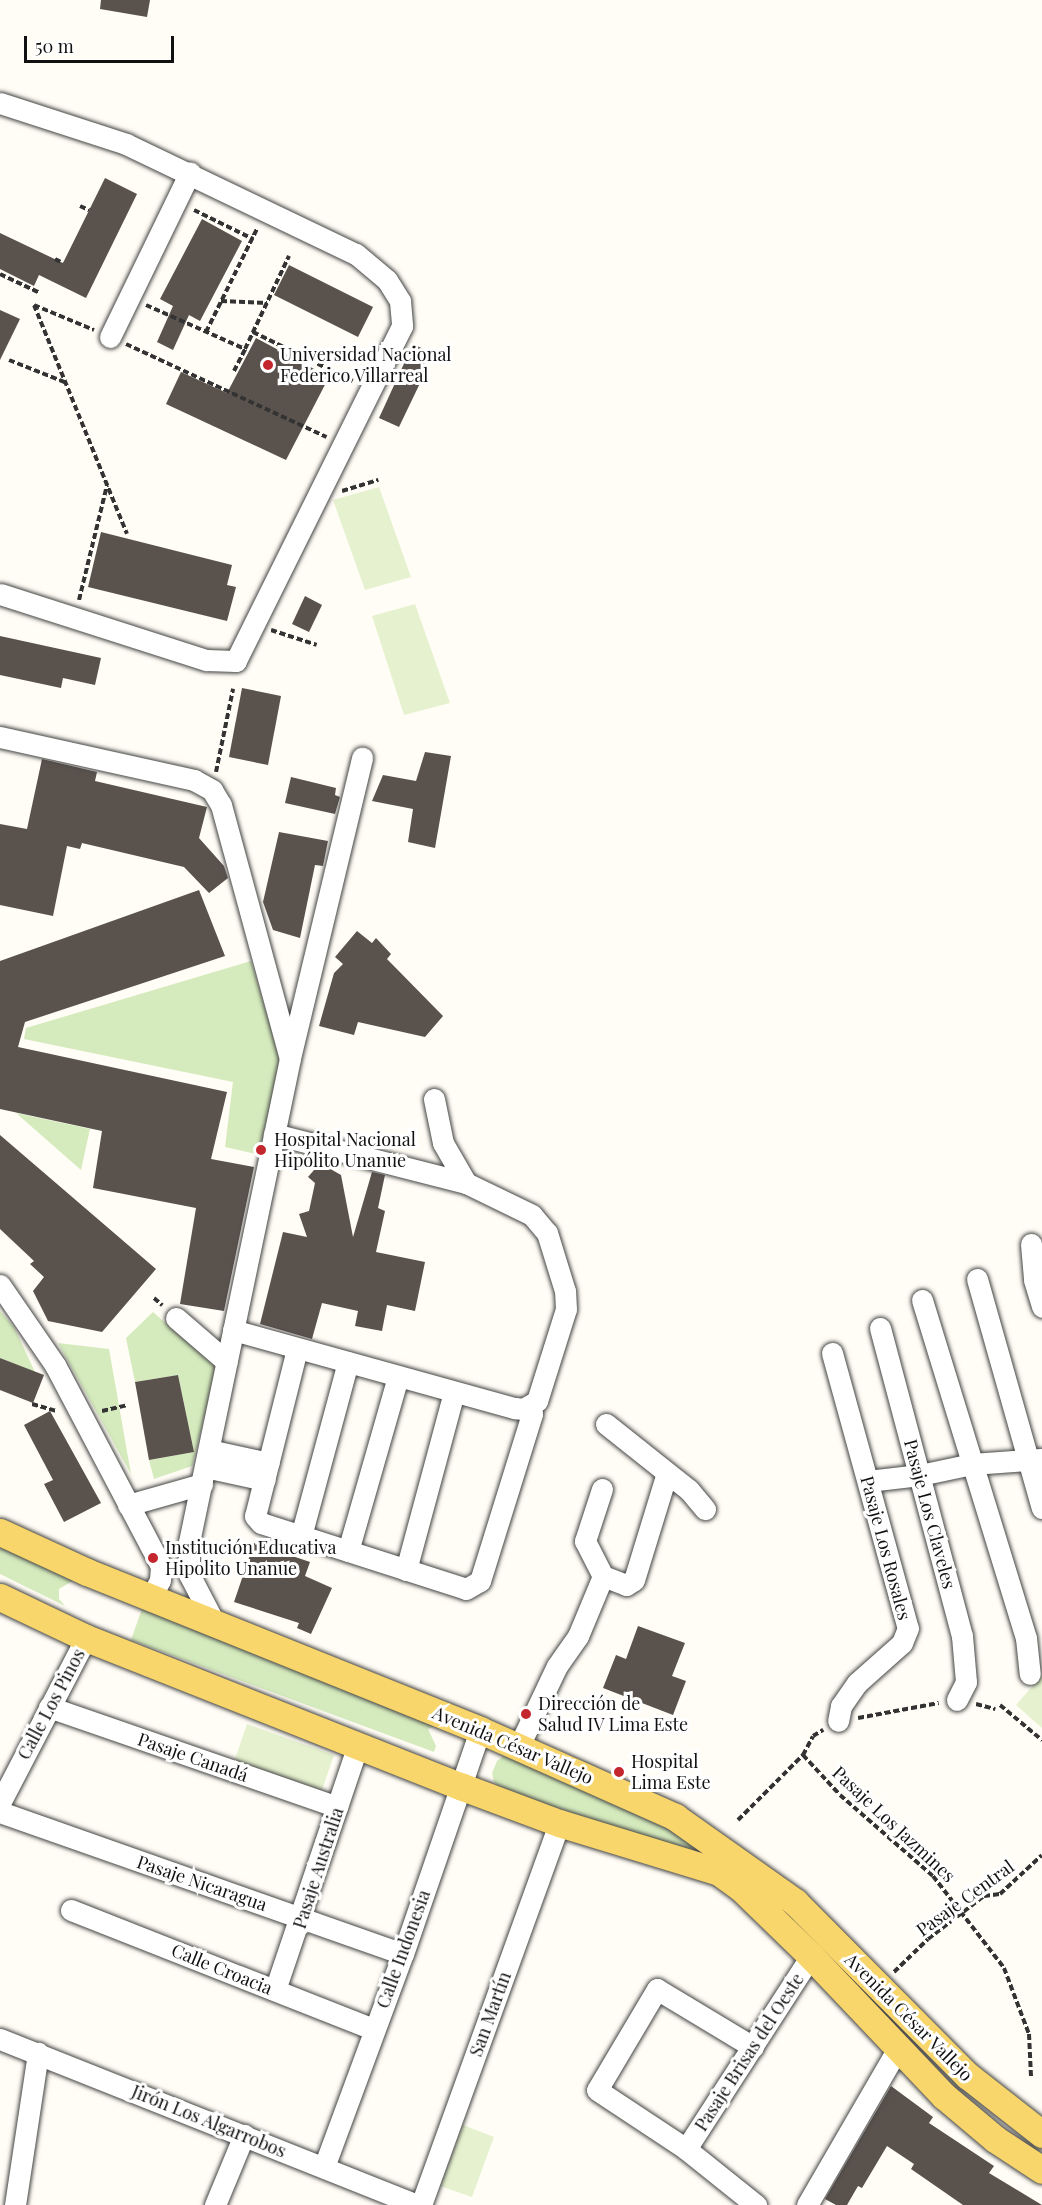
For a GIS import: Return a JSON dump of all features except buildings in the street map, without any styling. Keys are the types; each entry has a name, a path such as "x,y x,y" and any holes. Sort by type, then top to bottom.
{"main road":[{"name":"Avenida César Vallejo","path":"0,1532 151,1598 519,1746 675,1817 709,1838 795,1902 968,2076 1042,2134"},
{"name":"Avenida César Vallejo","path":"0,1597 86,1638 460,1786 559,1823 719,1872 740,1887 811,1956 898,2048 969,2118 1042,2170"}],"street":[{"path":"0,103 126,144 187,179 267,210 356,254 387,280 400,301 402,326 345,446 236,662 219,662 74,619 0,594"},
{"path":"110,337 187,179"},
{"path":"0,738 194,780 212,790 221,805 290,1058"},
{"path":"215,1624 199,1598 186,1559 290,1058 362,758"},
{"path":"434,1099 443,1143 466,1183"},
{"path":"233,1330 514,1408 530,1406 540,1392 566,1309 565,1291 540,1223 532,1215 466,1183 274,1134"},
{"path":"1031,1244 1034,1280 1042,1307"},
{"path":"977,1279 1035,1461 1042,1508"},
{"path":"0,1285 55,1365 161,1566 160,1580 151,1598"},
{"path":"922,1300 1026,1638 1030,1674"},
{"path":"176,1318 227,1362"},
{"name":"Pasaje Los Claveles","path":"880,1328 962,1636 966,1682 957,1700"},
{"path":"297,1349 255,1516 261,1523 465,1589 480,1581 532,1414 530,1406"},
{"name":"Pasaje Los Rosales","path":"832,1353 908,1628 902,1643 856,1683 841,1706 838,1721"},
{"path":"301,1536 348,1362"},
{"path":"348,1551 398,1377"},
{"path":"406,1570 454,1392"},
{"path":"606,1424 667,1473 705,1509"},
{"path":"867,1481 920,1475 972,1464 1035,1461"},
{"path":"128,1505 188,1485 205,1467"},
{"path":"205,1467 267,1471"},
{"path":"602,1489 585,1541 603,1576 626,1585 634,1580 667,1473"},
{"path":"519,1746 557,1665 578,1636 603,1576"},
{"name":"Calle Los Pinos","path":"0,1803 5,1778 49,1707 86,1638"},
{"name":"Pasaje Canadá","path":"49,1707 338,1808"},
{"name":"Calle Indonesia","path":"324,2167 373,2029 404,1954 480,1730"},
{"name":"Pasaje Australia","path":"275,1990 302,1918 358,1744"},
{"name":"Pasaje Nicaragua","path":"0,1812 404,1954"},
{"name":"San Martín","path":"419,2205 559,1823"},
{"name":"Calle Croacia","path":"71,1910 373,2029"},
{"name":"Pasaje Brisas del Oeste","path":"686,2149 811,1956"},
{"path":"753,2047 657,1989 597,2090 686,2149 756,2205"},
{"name":"Jirón Los Algarrobos","path":"0,2039 38,2052 419,2205"},
{"path":"807,2205 898,2048"},
{"path":"20,2203 38,2052"},
{"path":"215,2205 244,2134"}],"path":[{"path":"187,179 200,198 193,210 253,239"},
{"path":"80,206 89,210"},
{"path":"206,332 267,210"},
{"path":"234,371 289,256"},
{"path":"55,259 63,263"},
{"path":"0,274 40,293"},
{"path":"129,297 245,350"},
{"path":"221,301 267,303"},
{"path":"128,534 68,383 34,305 110,337 345,446"},
{"path":"253,332 372,391"},
{"path":"9,360 68,383"},
{"path":"325,486 338,492 378,480"},
{"path":"74,619 107,484"},
{"path":"256,625 317,645"},
{"path":"212,790 232,689"},
{"path":"738,1820 803,1755 813,1736 838,1721 957,1700 995,1709"},
{"path":"1000,1705 1042,1740"},
{"name":"Pasaje Los Jazmines","path":"803,1755 840,1795 933,1876 1004,1968 1029,2034 1031,2077"},
{"name":"Pasaje Central","path":"879,1988 928,1939 984,1896 1000,1894 1042,1856"}],"green space":[{"path":"379,487 411,577 365,590 333,500"},
{"path":"415,604 450,703 404,715 372,616"},
{"path":"251,961 281,1060 260,1155 225,1147 233,1082 24,1039 26,1028"},
{"path":"16,1113 90,1129 81,1170"},
{"path":"0,1311 14,1327 35,1372 0,1358"},
{"path":"153,1312 217,1368 192,1466 154,1479 149,1460 194,1452 178,1375 135,1382 126,1338"},
{"path":"58,1343 109,1349 131,1474"},
{"path":"0,1544 74,1580 59,1589 59,1599 65,1606 0,1574"},
{"path":"143,1606 443,1722 428,1729 436,1746 434,1752 131,1640"},
{"path":"1042,1675 1042,1728 1016,1705"},
{"path":"247,1724 334,1755 321,1793 234,1762"},
{"path":"505,1755 660,1822 693,1843 692,1847 688,1850 504,1791 494,1782 492,1773 497,1761"},
{"path":"463,2125 494,2137 472,2197 440,2186"}],"place":[{"name":"Universidad Nacional Federico Villarreal","path":"268,365"},
{"name":"Hospital Nacional Hipólito Unanue","path":"261,1150"},
{"name":"Institución Educativa Hipolito Unanue","path":"153,1558"},
{"name":"Dirección de Salud IV Lima Este","path":"526,1714"},
{"name":"Hospital Lima Este","path":"619,1772"}]}
